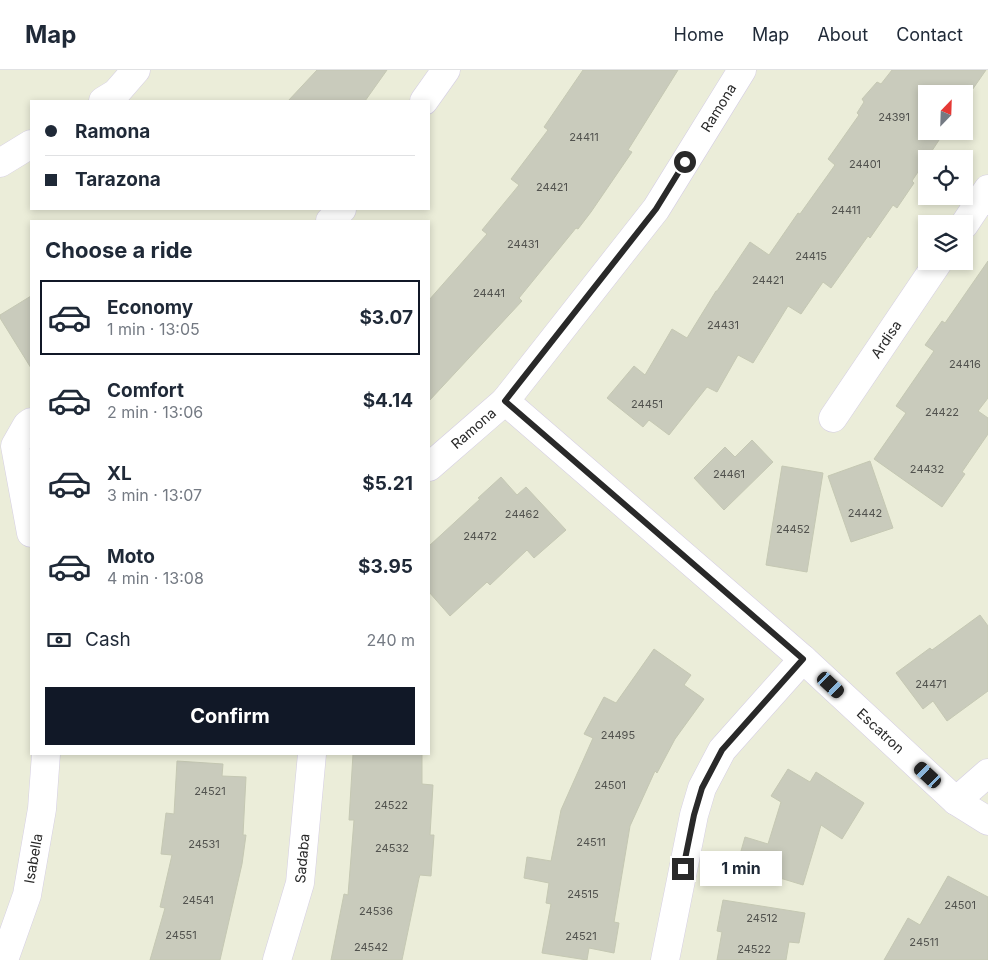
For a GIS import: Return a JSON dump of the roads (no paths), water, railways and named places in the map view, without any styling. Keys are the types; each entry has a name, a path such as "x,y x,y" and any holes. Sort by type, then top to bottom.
{"street":[{"path":"105,100 116,93 136,70"},
{"path":"425,100 446,70"},
{"name":"Ramona","path":"430,467 505,401 656,209 742,70"},
{"path":"0,163 30,145"},
{"path":"971,215 988,189"},
{"path":"331,220 341,210"},
{"name":"Ardisa","path":"833,418 933,270"},
{"name":"Escatron","path":"505,401 803,659 956,801 988,822"},
{"path":"30,423 15,446 30,528"},
{"path":"665,960 694,815 702,788 722,750 803,659"},
{"name":"Isabella","path":"4,960 27,895 42,809 46,755"},
{"name":"Sadaba","path":"277,960 300,883 312,755"},
{"path":"956,801 988,773"}]}
